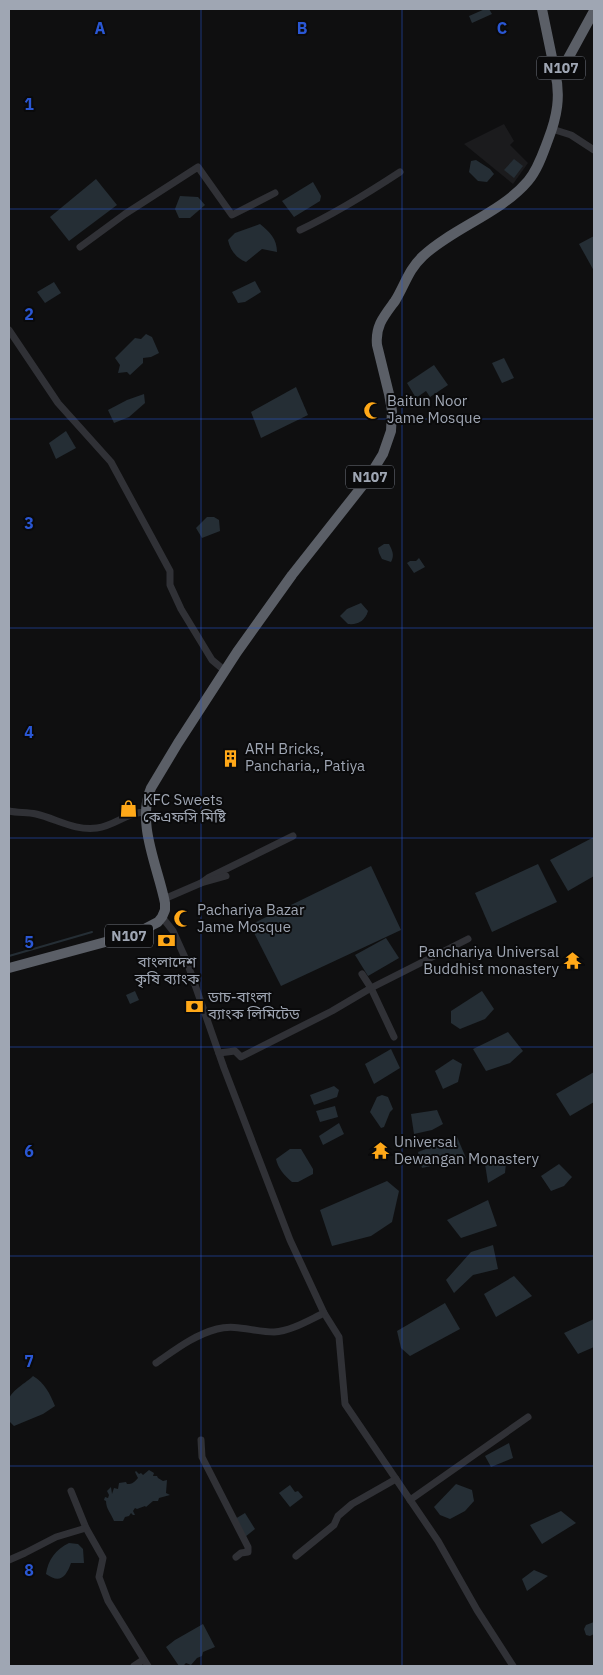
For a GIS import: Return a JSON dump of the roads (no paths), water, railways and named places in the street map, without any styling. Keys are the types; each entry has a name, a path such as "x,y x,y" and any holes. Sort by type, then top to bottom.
{"highway":[{"name":"N107","path":"9,968 120,939 151,926 162,916 165,910 164,900 148,835 145,812 148,796 156,779 224,670 292,575 367,480 383,454 391,431 392,411 377,345 377,330 383,317 402,289 410,271 416,262 435,246 497,207 528,181 539,163 556,115 558,95 542,9"},
{"name":"N107","path":"555,72 564,64 594,11"}],"street":[{"path":"552,129 571,135 594,150"},
{"path":"80,246 125,214 198,167 232,215 275,193"},
{"path":"300,230 372,191 400,172"},
{"path":"9,330 58,403 111,462 170,571 170,585 181,609 212,660 224,670"},
{"path":"9,811 34,813 69,826 85,829 104,827 136,812 145,812"},
{"path":"201,883 293,836"},
{"path":"164,900 201,883 226,876"},
{"path":"162,916 173,931 187,962 219,1053 290,1240 324,1313 339,1337 345,1404 438,1541 477,1610 513,1666"},
{"path":"219,1053 235,1051 241,1057 468,939"},
{"path":"362,974 371,988 394,1037"},
{"path":"156,1363 192,1340 218,1329 238,1327 277,1332 294,1327 324,1313"},
{"path":"410,1500 528,1418"},
{"path":"201,1440 202,1456 248,1547 248,1552 236,1557"},
{"path":"296,1556 334,1525 338,1516 352,1504 396,1479"},
{"path":"71,1491 86,1528 102,1558 99,1577 108,1601 145,1663 134,1666"},
{"path":"9,1560 56,1537 86,1528"}],"waterway":[{"path":"9,956 92,932"}],"place":[{"name":"Baitun Noor Jame Mosque","path":"373,410"},
{"name":"ARH Bricks, Pancharia,, Patiya","path":"231,758"},
{"name":"KFC Sweets কেএফসি মিষ্টি","path":"129,809"},
{"name":"Pachariya Bazar Jame Mosque","path":"183,919"},
{"name":"বাংলাদেশ কৃষি ব্যাংক","path":"167,941"},
{"name":"Panchariya Universal Buddhist monastery","path":"573,961"},
{"name":"ডাচ-বাংলা ব্যাংক লিমিটেড","path":"194,1006"},
{"name":"Universal Dewangan Monastery","path":"380,1151"}]}
